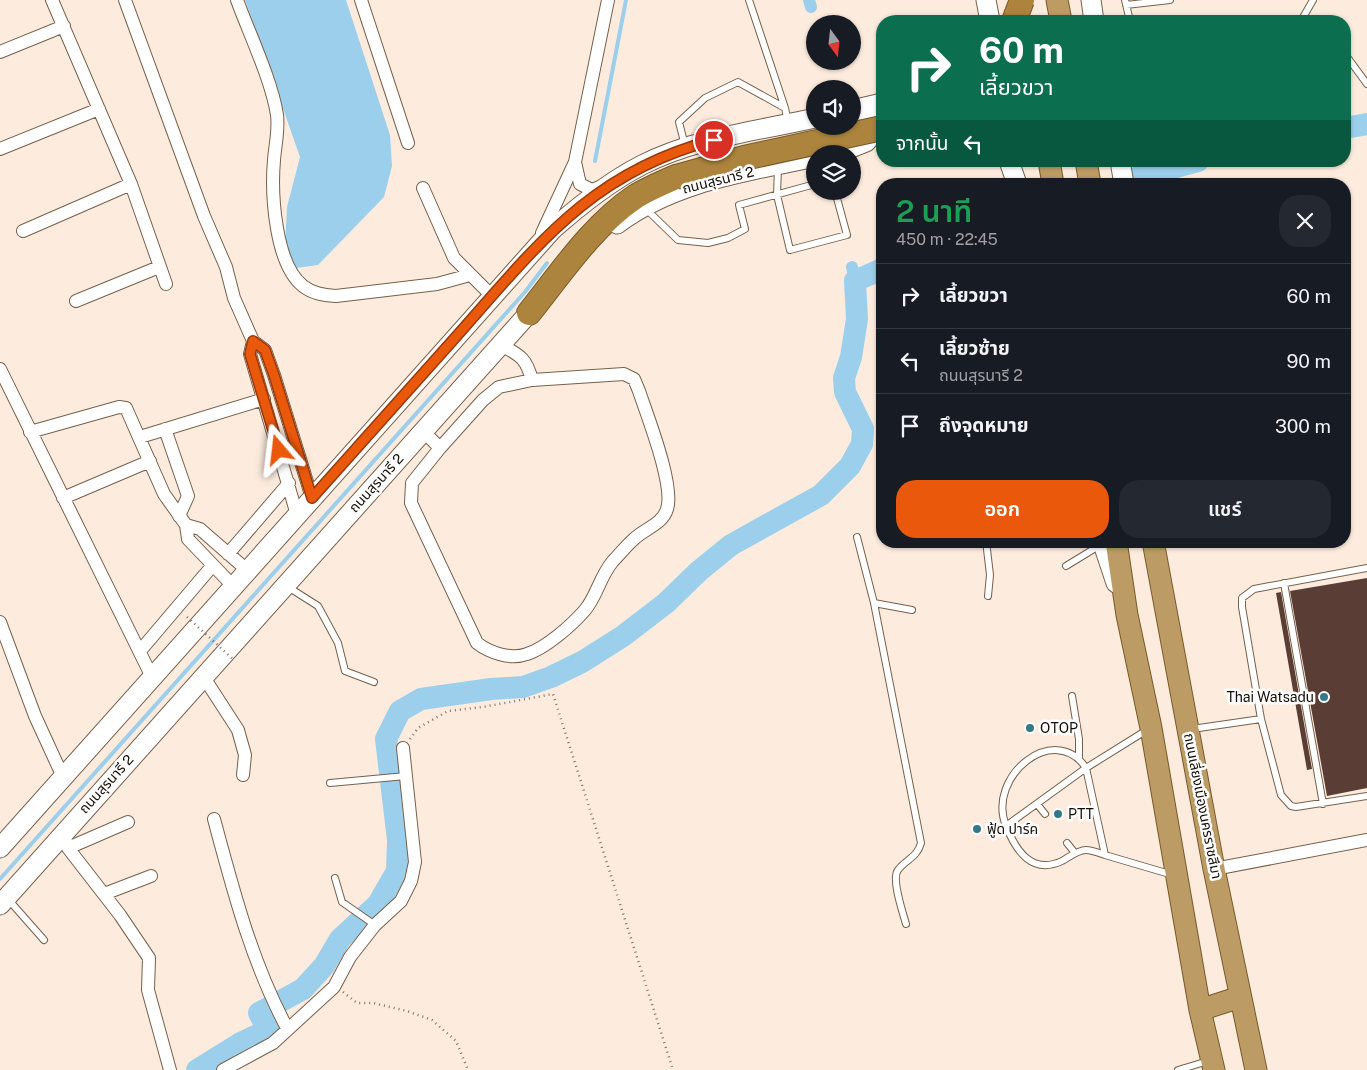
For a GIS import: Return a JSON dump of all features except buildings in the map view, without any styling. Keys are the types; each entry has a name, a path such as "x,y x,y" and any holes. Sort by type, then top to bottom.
{"highway":[{"path":"1016,15 1021,0"},
{"path":"1021,0 1023,15"},
{"path":"1057,0 1059,15"},
{"path":"529,313 589,239 612,215 636,197 676,177 744,158 876,129"},
{"path":"1109,548 1127,615 1151,728 1200,1010 1213,1065"},
{"name":"ถนนเลี่ยงเมืองนครราชสีมา","path":"1154,548 1214,870 1256,1070"},
{"path":"1200,1010 1240,997"}],"main road":[{"path":"984,0 985,15"},
{"path":"984,0 988,15"},
{"path":"1090,0 1093,15"},
{"path":"861,109 876,105"},
{"path":"858,145 866,142 873,134 870,119 861,114"},
{"path":"0,848 526,258 572,212 622,176 685,148 787,116 806,117"},
{"path":"861,148 876,144"},
{"name":"ถนนสุรนารี 2","path":"3,901 66,840 202,676 529,313 596,242 643,207 699,183 806,160"},
{"path":"1162,548 1164,601"}],"street":[{"path":"52,0 131,184 166,284"},
{"path":"125,0 204,216 226,267 234,298 253,341 265,350 312,498"},
{"path":"237,0 278,116 273,206 284,255 295,278 311,291 322,295 336,296 437,284 470,275"},
{"path":"361,0 408,143"},
{"path":"526,258 548,224 575,162 608,0"},
{"path":"0,52 64,26"},
{"path":"0,149 98,109"},
{"path":"575,162 578,180 587,189 596,189 622,176"},
{"path":"23,231 131,184"},
{"path":"423,188 454,258 492,296"},
{"path":"76,301 160,267"},
{"path":"253,341 250,354 289,483 297,516"},
{"path":"501,345 522,357 527,363 532,380"},
{"path":"0,369 152,677"},
{"path":"624,374 634,379 656,444 669,493 668,508 662,517 635,537 611,563 601,577 596,592 586,610 563,632 527,654 493,653 477,643 422,529 412,503 410,491 412,483 440,448 492,391 499,387 532,380 579,379 624,374"},
{"path":"140,437 264,399"},
{"path":"30,432 119,407 126,408 164,494 182,520 188,540 233,586"},
{"path":"165,429 188,496 182,520"},
{"path":"423,432 440,448"},
{"path":"63,498 150,461"},
{"path":"228,554 289,483"},
{"path":"182,520 200,529 247,570"},
{"path":"140,651 213,565"},
{"path":"0,622 36,716 63,778"},
{"path":"202,676 238,730 245,755 243,775"},
{"path":"223,1070 272,1043 334,987 350,957 375,925 401,901 415,862 402,776 403,748"},
{"path":"214,819 239,910 269,992 287,1028"},
{"path":"128,822 66,840 149,958 148,990 170,1070"},
{"path":"1214,870 1367,840"},
{"path":"104,894 151,876"}],"lane":[{"path":"749,0 787,116"},
{"path":"1129,15 1126,2 1170,0"},
{"path":"1306,15 1313,0"},
{"path":"1351,62 1367,84"},
{"path":"685,148 680,122 705,98 738,82 787,116"},
{"path":"778,166 777,195 790,250 847,235 837,200"},
{"path":"643,207 678,240 708,243 728,238 745,229 739,205 806,187"},
{"path":"857,537 874,603 921,844 918,852 896,871 895,880 906,924"},
{"path":"987,548 990,575 988,596"},
{"path":"1066,566 1097,548"},
{"path":"1367,568 1254,589 1242,598 1261,719 1281,795 1291,806 1323,804 1367,796"},
{"path":"1284,583 1323,804"},
{"path":"284,585 318,606 338,643 344,671 374,682"},
{"path":"874,603 912,610"},
{"path":"1072,696 1079,739 1079,757 1086,768 1105,855"},
{"path":"1188,730 1261,719"},
{"path":"1006,826 1086,768 1151,728"},
{"path":"1079,757 1054,749 1029,758 1012,773 1002,800 1002,817 1014,844 1023,855 1037,866 1051,866 1075,853 1085,850 1177,876"},
{"path":"330,783 402,776"},
{"path":"1037,804 1045,814"},
{"path":"1067,843 1075,853"},
{"path":"335,878 342,902 375,925"},
{"path":"3,901 44,940"},
{"path":"1178,1070 1213,1065"}],"path":[{"path":"187,617 234,660"},
{"path":"403,748 418,728 448,711 553,694 673,1070"},
{"path":"334,987 357,1003 373,1003 432,1020 456,1041 468,1070"}],"water":[{"path":"245,0 346,0 390,135 392,166 384,197 318,265 296,268 285,248 287,207 300,157"}],"waterway":[{"path":"595,161 626,0"},
{"path":"809,0 811,7"},
{"path":"1351,127 1367,124"},
{"path":"1136,178 1176,167"},
{"path":"0,879 525,292 547,263"},
{"path":"852,267 855,281"},
{"path":"197,1070 239,1044 268,1030 259,1013 303,989 324,966 340,939 378,904 397,871 398,840 386,739 400,711 421,699 491,689 523,687 551,677 582,662 623,636 666,603 699,571 731,545 821,495 850,466 862,444 863,429 845,392 844,378 851,357 857,319 855,281 876,272"}],"place":[{"name":"Thai Watsadu","path":"1324,697"},
{"name":"OTOP","path":"1030,728"},
{"name":"PTT","path":"1058,814"},
{"name":"ฟู้ด ปาร์ค","path":"977,829"}],"route":[{"path":"279,450 250,354 253,341 265,350 312,498 492,296 552,230 572,212 599,191 643,165 662,156 714,140"}]}
